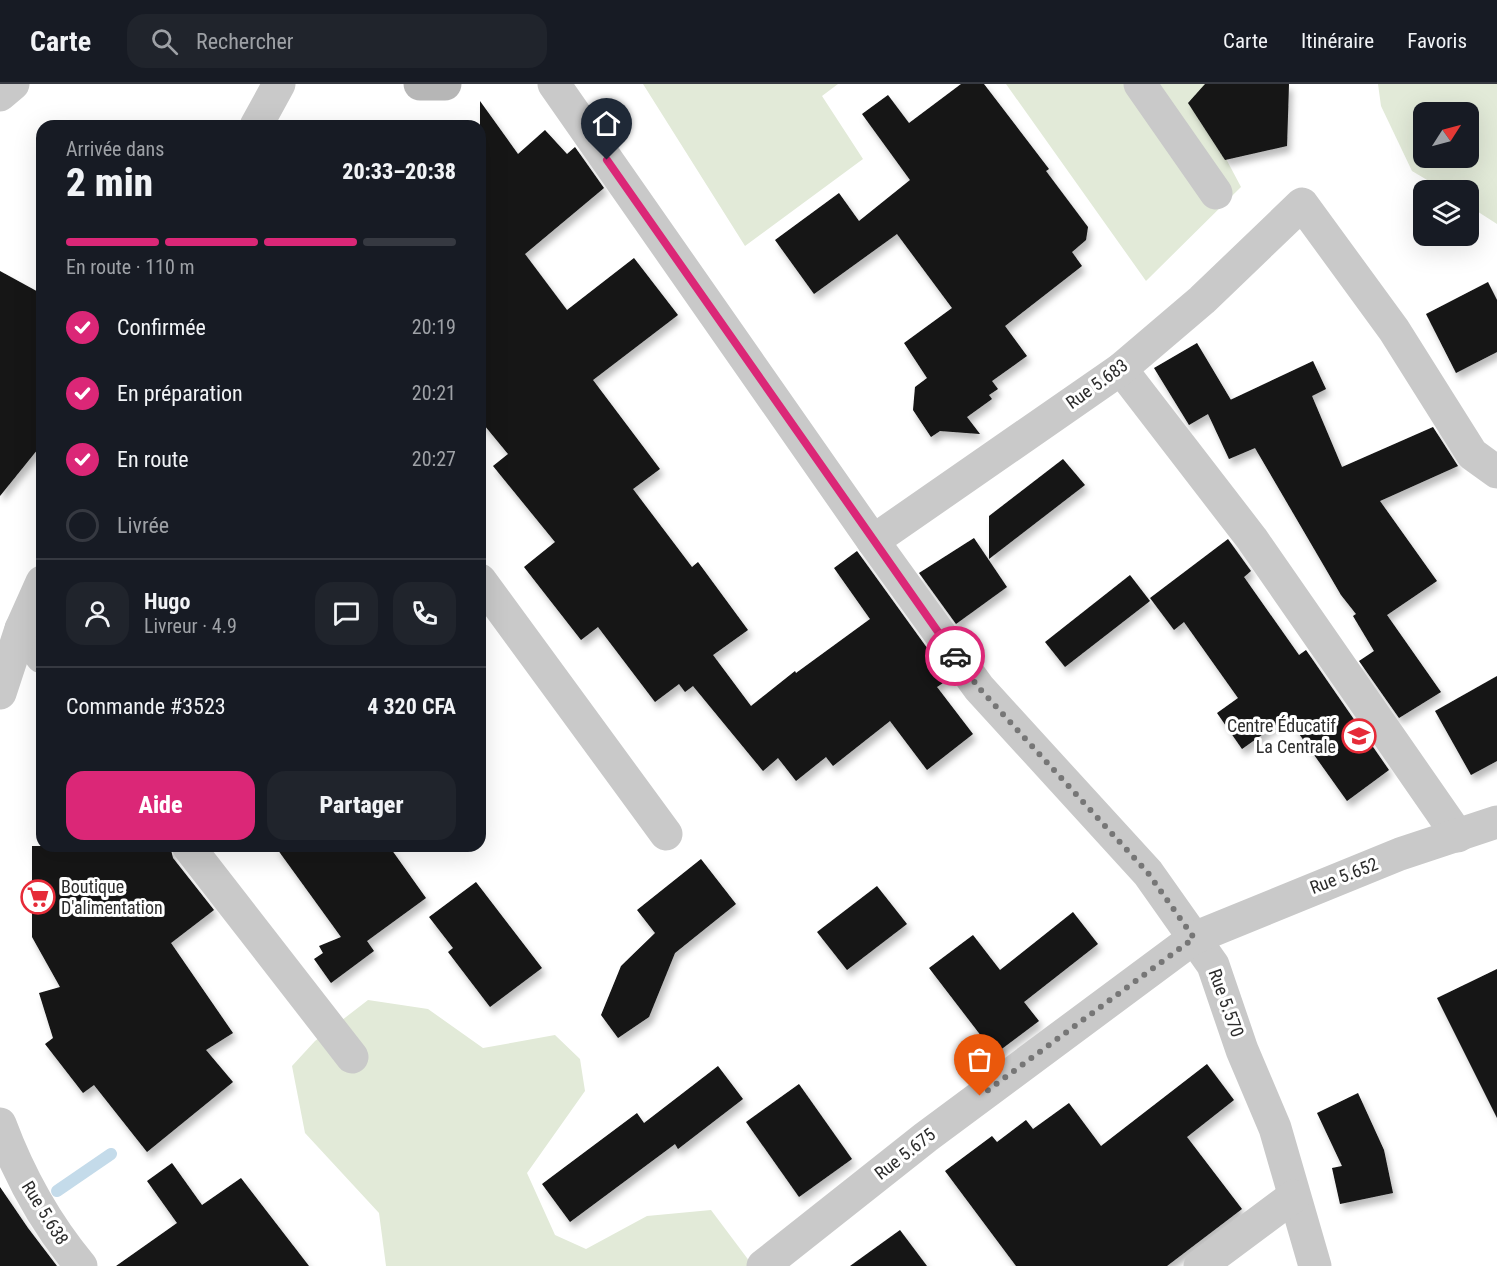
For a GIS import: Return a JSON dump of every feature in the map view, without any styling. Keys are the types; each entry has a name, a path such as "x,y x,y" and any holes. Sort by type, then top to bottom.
{"street":[{"path":"0,95 13,84"},
{"path":"259,120 279,84"},
{"path":"420,84 445,84"},
{"name":"Rue 5.570","path":"554,84 873,541 979,688 1148,873 1213,965 1242,1050 1275,1128 1315,1266"},
{"path":"1140,84 1216,193"},
{"name":"Rue 5.683","path":"873,541 1121,369 1202,300 1302,204 1394,330 1472,454 1497,472"},
{"path":"1121,369 1252,539 1458,836"},
{"path":"486,588 666,834"},
{"path":"0,693 21,629 36,595"},
{"path":"21,629 36,649"},
{"name":"Rue 5.652","path":"1194,938 1400,854 1497,822"},
{"path":"193,852 352,1057"},
{"name":"Rue 5.675","path":"763,1266 926,1137 1194,938"},
{"name":"Rue 5.638","path":"0,1124 15,1163 61,1241 81,1266"},
{"path":"1200,1266 1294,1196"}],"green space":[{"path":"643,84 838,84 822,96 863,159 745,246"},
{"path":"1006,84 1208,84 1205,119 1241,187 1146,281"},
{"path":"1378,84 1497,84 1497,224 1479,212 1479,180 1427,180 1412,171 1381,106"},
{"path":"368,1000 428,1009 483,1048 555,1035 580,1059 585,1091 527,1173 555,1235 586,1249 647,1216 711,1210 753,1266 386,1266 379,1213 305,1133 292,1066 315,1041"}],"building":[{"path":"961,84 984,84 1049,169 1046,171 1088,227 1086,240 1072,252 1082,266 1005,326 1027,356 992,381 998,389 989,395 992,399 967,417 980,434 940,431 931,437 913,410 915,387 927,378 904,343 952,308 897,234 814,294 775,240 839,193 859,221 910,180 862,114 888,95 909,123"},
{"path":"1205,84 1289,84 1287,146 1225,160 1188,103"},
{"path":"480,101 518,154 545,130 567,154 575,147 604,188 525,254 567,310 634,258 678,315 593,380 660,469 633,489 692,567 698,562 748,630 713,655 751,706 795,671 796,673 870,619 834,568 857,551 943,670 937,675 943,683 937,687 973,734 927,770 890,721 833,766 826,757 796,781 778,758 763,771 693,686 685,692 679,684 655,702 598,627 581,640 524,567 555,542 493,466 508,454 486,427 486,120 480,120"},
{"path":"0,271 36,291 36,451 0,496"},
{"path":"1488,282 1497,300 1497,352 1456,373 1426,314"},
{"path":"1197,343 1231,400 1313,361 1326,389 1312,396 1342,467 1433,427 1458,466 1380,501 1437,581 1387,615 1441,692 1399,718 1359,661 1374,651 1353,616 1356,614 1341,595 1255,448 1229,459 1208,414 1189,425 1154,368"},
{"path":"1063,459 1085,485 989,559 989,516"},
{"path":"974,538 1007,587 956,624 919,573"},
{"path":"1228,539 1251,571 1244,577 1299,655 1306,650 1389,770 1347,801 1287,717 1242,749 1217,713 1238,698 1184,622 1174,630 1150,598"},
{"path":"1130,575 1150,601 1065,667 1045,642"},
{"path":"1497,676 1497,761 1471,775 1435,711"},
{"path":"32,846 36,846 36,852 172,852 173,858 214,910 171,943 233,1033 206,1050 233,1082 147,1152 94,1085 83,1093 45,1044 53,1038 39,993 60,987 32,937"},
{"path":"279,852 393,852 426,898 367,941 374,951 331,983 314,959 323,953 319,946 341,937"},
{"path":"701,859 736,904 675,953 649,1017 618,1038 601,1015 621,966 655,933 637,910"},
{"path":"476,882 542,968 490,1007 448,952 453,948 429,917"},
{"path":"877,886 907,924 847,970 817,932"},
{"path":"1073,912 1098,944 1024,1002 1039,1021 995,1054 929,968 973,935 1000,970"},
{"path":"1497,969 1497,1118 1437,998"},
{"path":"1207,1064 1234,1100 1187,1137 1242,1209 1167,1266 1016,1266 945,1171 992,1136 997,1142 1026,1120 1033,1129 1069,1103 1101,1146"},
{"path":"718,1066 743,1099 678,1149 675,1144 570,1222 542,1184 637,1113 644,1123"},
{"path":"799,1084 852,1159 799,1197 746,1122"},
{"path":"1358,1093 1384,1150 1393,1193 1340,1204 1332,1168 1342,1166 1317,1113"},
{"path":"172,1163 202,1205 241,1178 309,1266 116,1266 177,1223 147,1181"},
{"path":"0,1187 28,1228 57,1266 0,1266"},
{"path":"900,1230 927,1266 850,1266"}],"waterway":[{"path":"57,1191 111,1154"}],"way so far":[{"path":"955,656 979,688 1148,873 1194,938 980,1096"}],"place":[{"name":"Centre Éducatif La Centrale","path":"1359,736"},
{"name":"Boutique D'alimentation","path":"38,897"}],"route":[{"path":"607,160 955,656"}]}
